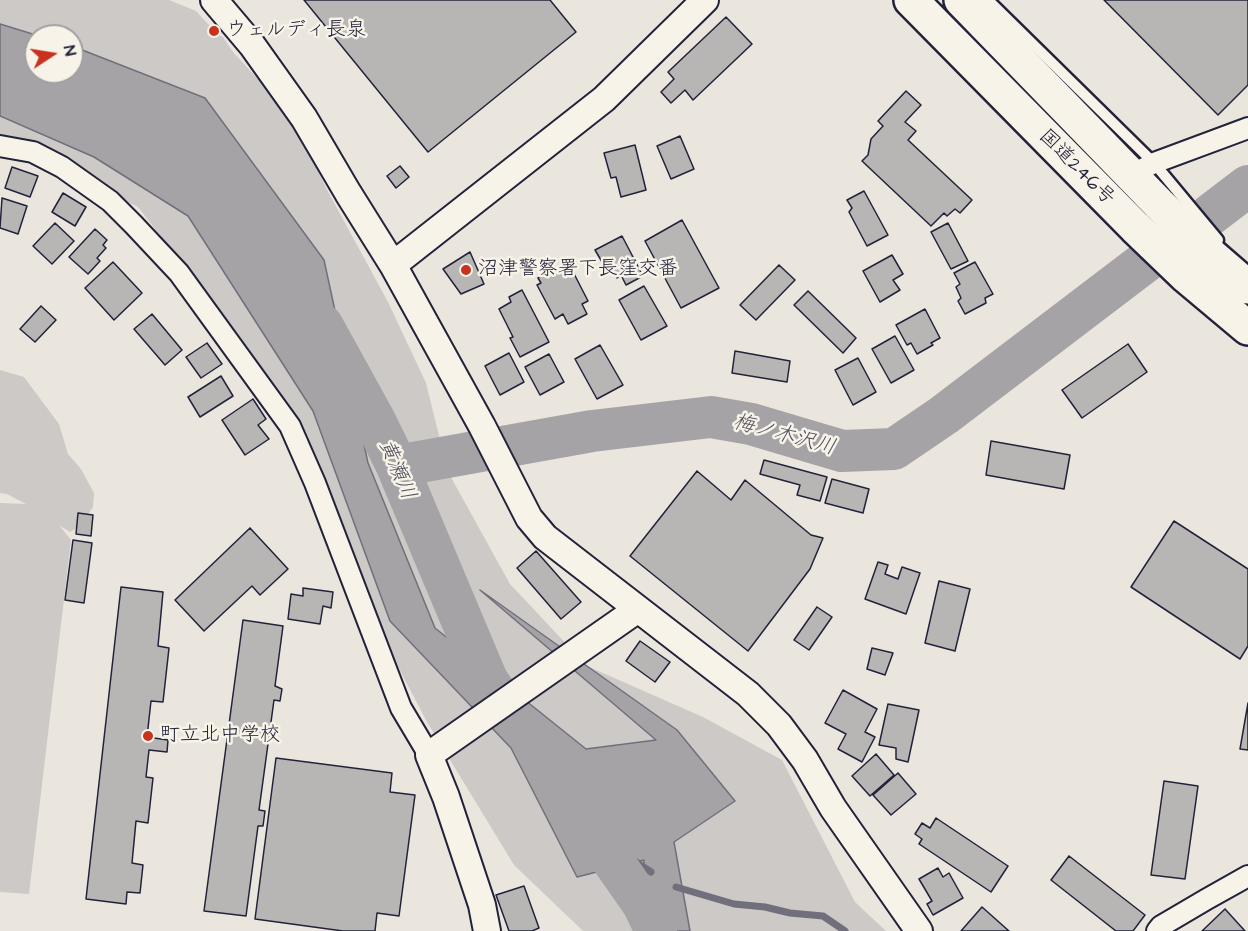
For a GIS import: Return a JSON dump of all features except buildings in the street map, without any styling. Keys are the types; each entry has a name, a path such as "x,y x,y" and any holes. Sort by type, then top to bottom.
{"highway":[{"name":"国道246号","path":"911,0 1135,227 1186,276 1248,328"},
{"name":"国道246号","path":"961,0 1143,169 1159,204 1219,251 1248,287"}],"street":[{"path":"214,0 252,45 304,118 393,264 482,426 529,518 545,537 748,694 779,725 805,760 833,808 919,931"},
{"path":"393,264 604,99 705,0"},
{"path":"1143,169 1248,128"},
{"path":"0,146 33,152 62,167 110,201 179,273 290,426 315,483 401,708 429,755 446,796 482,905 487,931"},
{"path":"429,755 450,738 638,609"},
{"path":"1157,931 1161,926 1248,876"}],"lane":[{"path":"988,0 1143,169 1211,233 1219,251"}],"shaded area":[{"path":"0,0 169,0 196,11 217,34 223,37 233,52 293,117 326,188 388,302 426,383 448,472 510,584 587,666 703,717 782,760 855,902 886,931 583,931 514,865 427,722 351,577 318,468 239,338 138,207 0,140"},
{"path":"0,24 24,31 24,84 84,84 84,51 205,98 324,260 368,463 435,628 586,749 656,740 480,590 677,730 735,801 674,842 690,931 646,931 644,860 577,877 511,748 390,621 313,411 188,216 94,157 0,116"},
{"path":"0,370 24,377 59,424 68,454 81,469 94,493 93,507 80,526 70,532 59,525 71,540 29,894 0,892 0,503 26,504 7,494 0,493"}],"waterway":[{"name":"梅ノ木沢川","path":"1210,215 1248,186"},
{"name":"梅ノ木沢川","path":"397,466 592,431 711,417 751,424 842,451 894,449 944,415 1149,259"},
{"name":"黄瀬川","path":"322,325 397,466 487,680 510,714"},
{"name":"黄瀬川","path":"585,821 643,904 656,931"},
{"path":"630,858 651,872"},
{"path":"676,887 734,904 823,916 845,931"}],"place":[{"name":"ウェルディ長泉","path":"214,31"},
{"name":"沼津警察署下長窪交番","path":"466,270"},
{"name":"町立北中学校","path":"148,736"}]}
